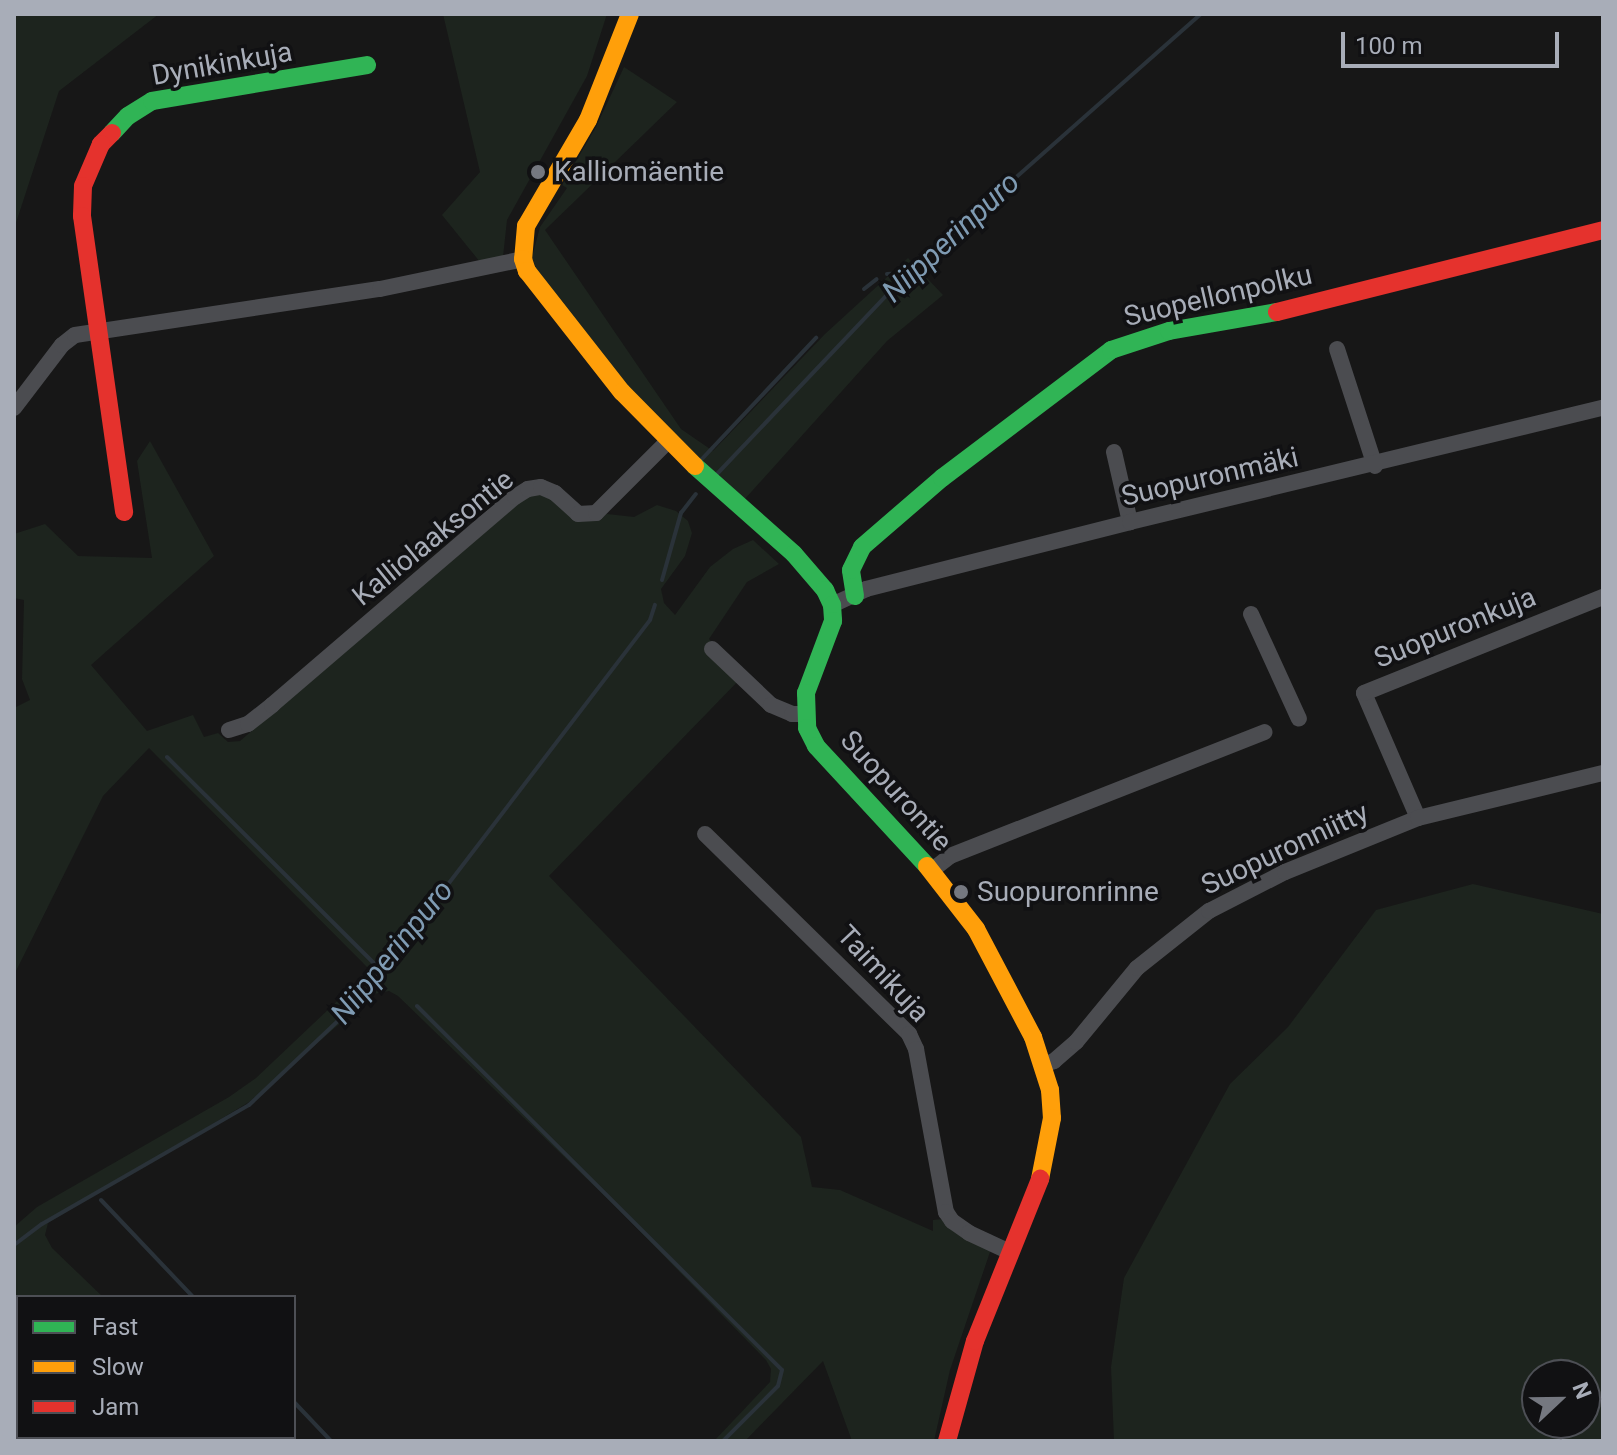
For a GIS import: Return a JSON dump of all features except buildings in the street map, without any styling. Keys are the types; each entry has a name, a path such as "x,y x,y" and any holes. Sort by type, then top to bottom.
{"street":[{"path":"630,14 588,120 526,226 523,259 534,284 667,442 810,569 832,605 829,638 806,693 804,714 792,714 771,705 712,649"},
{"name":"Dynikinkuja","path":"124,512 82,216 83,186 101,144 128,116 152,101 367,65"},
{"name":"Suopellonpolku","path":"855,596 851,570 862,547 942,478 1111,350 1169,331 1262,315 1397,284 1603,230"},
{"path":"14,408 62,345 75,335 380,289 523,259"},
{"path":"1337,349 1375,466"},
{"name":"Suopuronmäki","path":"832,605 866,589 1603,408"},
{"name":"Kalliolaaksontie","path":"229,730 248,724 272,705 515,497 528,489 541,487 555,493 578,514 596,513 667,442"},
{"path":"1114,452 1130,522"},
{"name":"Suopuronkuja","path":"1418,818 1364,693 1603,597"},
{"path":"1251,614 1299,719"},
{"name":"Suopurontie","path":"804,714 816,746 931,871 976,929 995,962 1043,1065 1052,1118 1048,1150 971,1353 947,1441"},
{"path":"931,871 950,856 1264,732"},
{"name":"Suopuronniitty","path":"1043,1065 1054,1061 1076,1042 1137,968 1209,911 1285,872 1418,818 1603,773"},
{"name":"Taimikuja","path":"705,834 909,1034 916,1049 946,1212 952,1221 969,1233 1010,1252"}],"shaded area":[{"path":"14,14 159,14 59,91 14,229"},
{"path":"443,14 607,14 587,76 507,220 503,257 480,262 442,215 480,172"},
{"path":"624,67 677,102 545,230 681,429 713,451 825,334 908,258 943,295 887,341 743,501 646,409 539,278 532,257 540,227 567,188 562,185 596,127"},
{"path":"150,441 214,556 91,665 147,731 193,715 204,737 218,733 228,742 240,741 525,498 535,494 543,495 591,521 607,514 634,517 657,505 676,511 688,521 692,533 685,556 661,589 664,603 675,615 710,567 733,549 753,540 779,564 747,582 709,639 743,676 549,876 801,1137 812,1187 840,1190 933,1231 933,1220 943,1219 991,1249 950,1370 934,1441 852,1441 823,1361 745,1441 714,1441 770,1382 771,1369 766,1360 618,1209 398,996 389,991 374,994 249,1102 48,1223 45,1235 52,1248 101,1295 16,1295 14,1333 14,1227 37,1207 229,1097 256,1078 370,970 149,748 103,796 14,975 14,708 30,700 22,679 24,600 14,598 14,534 45,524 78,556 152,558 137,461"},
{"path":"1473,884 1603,914 1603,1441 1114,1441 1111,1367 1124,1278 1230,1084 1288,1027 1376,910"},
{"path":"94,1439 248,1439 248,1441"}],"waterway":[{"name":"Niipperinpuro","path":"716,475 908,273 1201,14"},
{"path":"887,274 908,273"},
{"path":"864,289 877,279"},
{"path":"701,460 816,338"},
{"name":"Niipperinpuro","path":"662,580 681,513 696,494"},
{"name":"Niipperinpuro","path":"14,1245 42,1224 249,1105 358,1002 650,620 655,605"},
{"path":"167,757 384,973"},
{"path":"417,1006 782,1370 778,1386 723,1441"},
{"path":"101,1200 191,1295"},
{"path":"296,1404 331,1441"}],"traffic: fast":[{"path":"112,133 128,116 152,101 367,65"},
{"path":"855,596 851,570 862,547 942,478 1111,350 1169,331 1277,312"},
{"path":"695,466 794,554 825,590 832,605 833,621 806,693 807,728 816,746 927,866"}],"traffic: slow":[{"path":"630,14 588,120 526,226 523,259 527,271 622,392 695,466"},
{"path":"927,866 976,929 1033,1037 1050,1090 1052,1118 1040,1179"}],"traffic: jam":[{"path":"112,133 101,144 83,186 82,216 124,512"},
{"path":"1277,312 1603,230"},
{"path":"947,1441 975,1341 1040,1179"}],"place":[{"name":"Kalliomäentie","path":"538,172"},
{"name":"Suopuronrinne","path":"961,892"}]}
